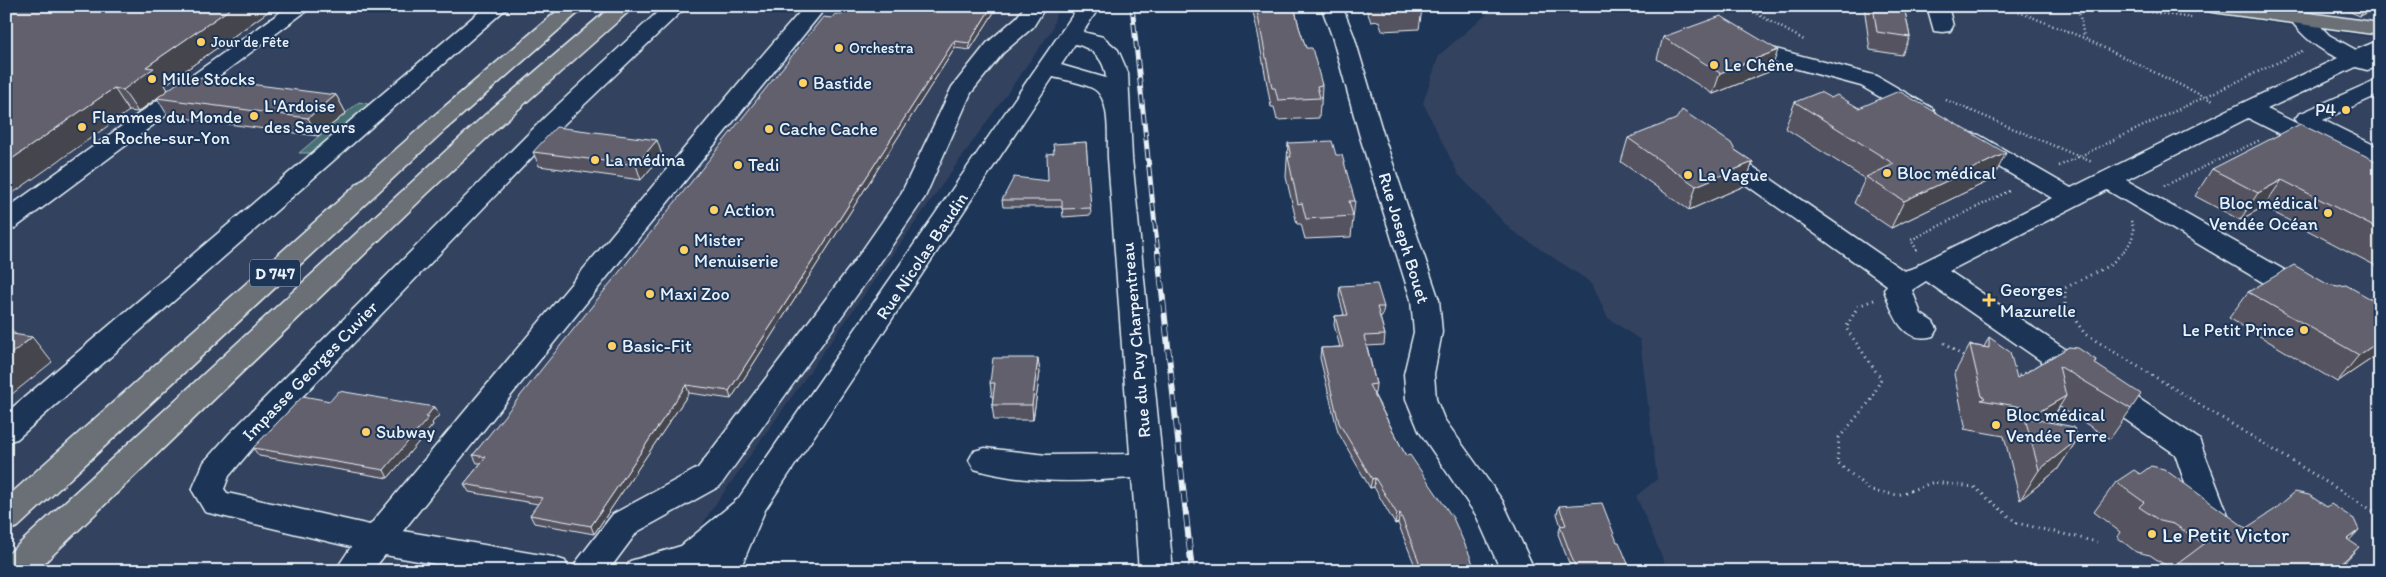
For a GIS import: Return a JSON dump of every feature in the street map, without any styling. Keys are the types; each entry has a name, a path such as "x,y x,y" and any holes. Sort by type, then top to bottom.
{"main road":[{"name":"D 747","path":"6,518 438,124 578,6"},
{"name":"D 747","path":"13,571 420,187 496,117 625,6"},
{"path":"2212,6 2380,29"}],"street":[{"path":"6,222 303,6"},
{"path":"6,431 499,6"},
{"name":"Impasse Georges Cuvier","path":"553,571 378,540 216,503 208,490 214,471 240,442 585,90 677,6"},
{"path":"352,571 779,48 817,6"},
{"path":"589,571 625,523 709,477 868,262 912,197 960,92 995,48 1025,22 1036,6"},
{"name":"Rue Nicolas Baudin","path":"725,569 751,505 1050,68 1090,6"},
{"name":"Rue Joseph Bouet","path":"1331,6 1343,36 1372,137 1425,300 1428,332 1419,374 1421,398 1430,423 1490,509 1518,571"},
{"path":"2301,19 2304,25 2331,45 2354,58 2380,69"},
{"name":"Rue du Puy Charpentreau","path":"1071,36 1095,42 1110,55 1117,73 1117,109 1156,571"},
{"path":"1900,286 2240,113 2380,47"},
{"path":"1762,52 1869,81 2072,199"},
{"name":"Rue du Puy Charpentreau","path":"1050,68 1100,83 1109,90 1117,109"},
{"path":"2380,85 2307,119 2310,123 2380,158"},
{"path":"2240,113 2380,174"},
{"path":"2356,147 2380,134"},
{"path":"1737,167 1900,286 1909,319 1922,328"},
{"path":"2116,177 2138,198 2318,302"},
{"path":"1929,270 2188,447 2212,515 2210,531"},
{"path":"985,460 1020,467 1099,468 1147,465"},
{"name":"Rue Nicolas Baudin","path":"667,565 751,505"},
{"path":"667,565 712,559 725,569"}],"path":[{"path":"2004,6 2084,38 2205,96 2218,104 2221,111 2240,113"},
{"path":"2078,6 2084,38"},
{"path":"1929,270 1911,240 2077,157 2296,53 2304,51"},
{"path":"1942,99 2077,157 2116,177 2133,225 2131,244 2110,265 2065,288 2065,305 2085,334 2380,515"},
{"path":"2138,198 2261,140"},
{"path":"1900,286 1858,306 1846,328 1881,378 1871,400 1839,438 1837,462 1871,491 1898,495 1934,482 1974,487 2017,523 2097,542"},
{"path":"1922,328 1970,361"},
{"path":"2010,379 2058,358"}],"shaded area":[{"path":"6,6 1058,6 1052,30 710,512 676,571 6,571"},
{"name":"Georges Mazurelle","path":"1514,6 2151,6 2380,38 2380,571 1668,571 1636,496 1657,479 1640,340 1607,317 1592,283 1511,230 1458,174 1423,103 1439,55 1488,13"},
{"path":"2273,6 2380,6 2380,21"}],"green space":[{"path":"359,102 372,105 315,153 299,153"}],"building":[{"path":"19,6 234,6 146,67 154,68 123,90 114,88 6,163 6,14"},
{"path":"848,6 992,6 969,43 954,41 729,391 686,385 591,526 530,515 542,498 464,484 486,457 473,455 823,17 832,18 835,14 842,14"},
{"path":"1256,6 1294,6 1306,48 1312,48 1322,85 1317,86 1320,98 1278,100 1275,88 1272,88"},
{"path":"1382,6 1420,6 1422,10 1384,12"},
{"path":"1873,6 1904,6 1910,37 1877,32"},
{"path":"1721,16 1778,50 1720,73 1663,37"},
{"path":"187,76 336,95 308,118 157,98"},
{"path":"1899,91 2006,153 1904,201 1866,177 1894,164 1795,102 1820,92 1831,98 1837,95 1859,108"},
{"path":"1682,110 1731,143 1735,150 1753,162 1696,186 1628,138 1676,119"},
{"path":"2300,124 2380,163 2380,230 2282,180 2258,193 2212,169"},
{"path":"556,127 657,140 636,165 533,152"},
{"path":"1332,141 1336,155 1342,155 1355,201 1349,201 1353,216 1306,219 1302,203 1298,204 1288,157 1291,157 1288,143"},
{"path":"1086,142 1091,208 1062,209 1062,200 1002,200 1014,177 1048,181 1047,154 1054,153 1053,144"},
{"path":"2294,265 2327,284 2346,285 2380,304 2380,341 2359,355 2248,292"},
{"path":"1377,284 1384,307 1377,307 1385,335 1364,336 1376,384 1369,385 1406,456 1410,455 1453,518 1475,571 1422,571 1400,513 1397,514 1375,478 1372,479 1339,423 1321,348 1343,347 1335,316 1348,315 1340,286"},
{"path":"6,333 32,337 6,358"},
{"path":"1989,337 2010,352 2017,378 2069,347 2078,348 2096,360 2094,363 2141,394 2131,409 2059,366 2066,396 2028,418 2074,427 2077,440 2039,470 2022,407 1981,400 1985,398 1982,396 1970,345 1989,348"},
{"path":"993,358 1038,358 1032,405 992,405 995,383 990,383"},
{"path":"339,391 434,407 426,417 429,417 384,470 253,448 303,396 330,401"},
{"path":"2151,466 2164,469 2246,528 2274,510 2295,492 2309,495 2327,507 2331,504 2354,519 2359,530 2347,539 2359,547 2333,571 2168,571 2204,544 2174,524 2160,521 2139,507 2144,502 2116,482 2134,470 2140,474"},
{"path":"1602,503 1617,542 1619,542 1631,571 1577,571 1560,526 1566,525 1559,506"}],"railway":[{"path":"1132,6 1158,254"},
{"path":"1158,253 1192,571"}],"place":[{"name":"Jour de Fête","path":"201,42"},
{"name":"Orchestra","path":"839,48"},
{"name":"Le Chêne","path":"1714,65"},
{"name":"Mille Stocks","path":"152,79"},
{"name":"Bastide","path":"803,83"},
{"name":"P4","path":"2346,110"},
{"name":"L'Ardoise des Saveurs","path":"254,116"},
{"name":"Flammes du Monde La Roche-sur-Yon","path":"82,127"},
{"name":"Cache Cache","path":"769,129"},
{"name":"La médina","path":"595,160"},
{"name":"Tedi","path":"738,165"},
{"name":"Bloc médical","path":"1887,173"},
{"name":"La Vague","path":"1688,175"},
{"name":"Action","path":"714,210"},
{"name":"Bloc médical Vendée Océan","path":"2328,213"},
{"name":"Mister Menuiserie","path":"684,250"},
{"name":"Maxi Zoo","path":"650,294"},
{"name":"Georges Mazurelle","path":"1989,300"},
{"name":"Le Petit Prince","path":"2304,330"},
{"name":"Basic-Fit","path":"612,346"},
{"name":"Bloc médical Vendée Terre","path":"1996,425"},
{"name":"Subway","path":"366,432"},
{"name":"Le Petit Victor","path":"2152,534"}]}
